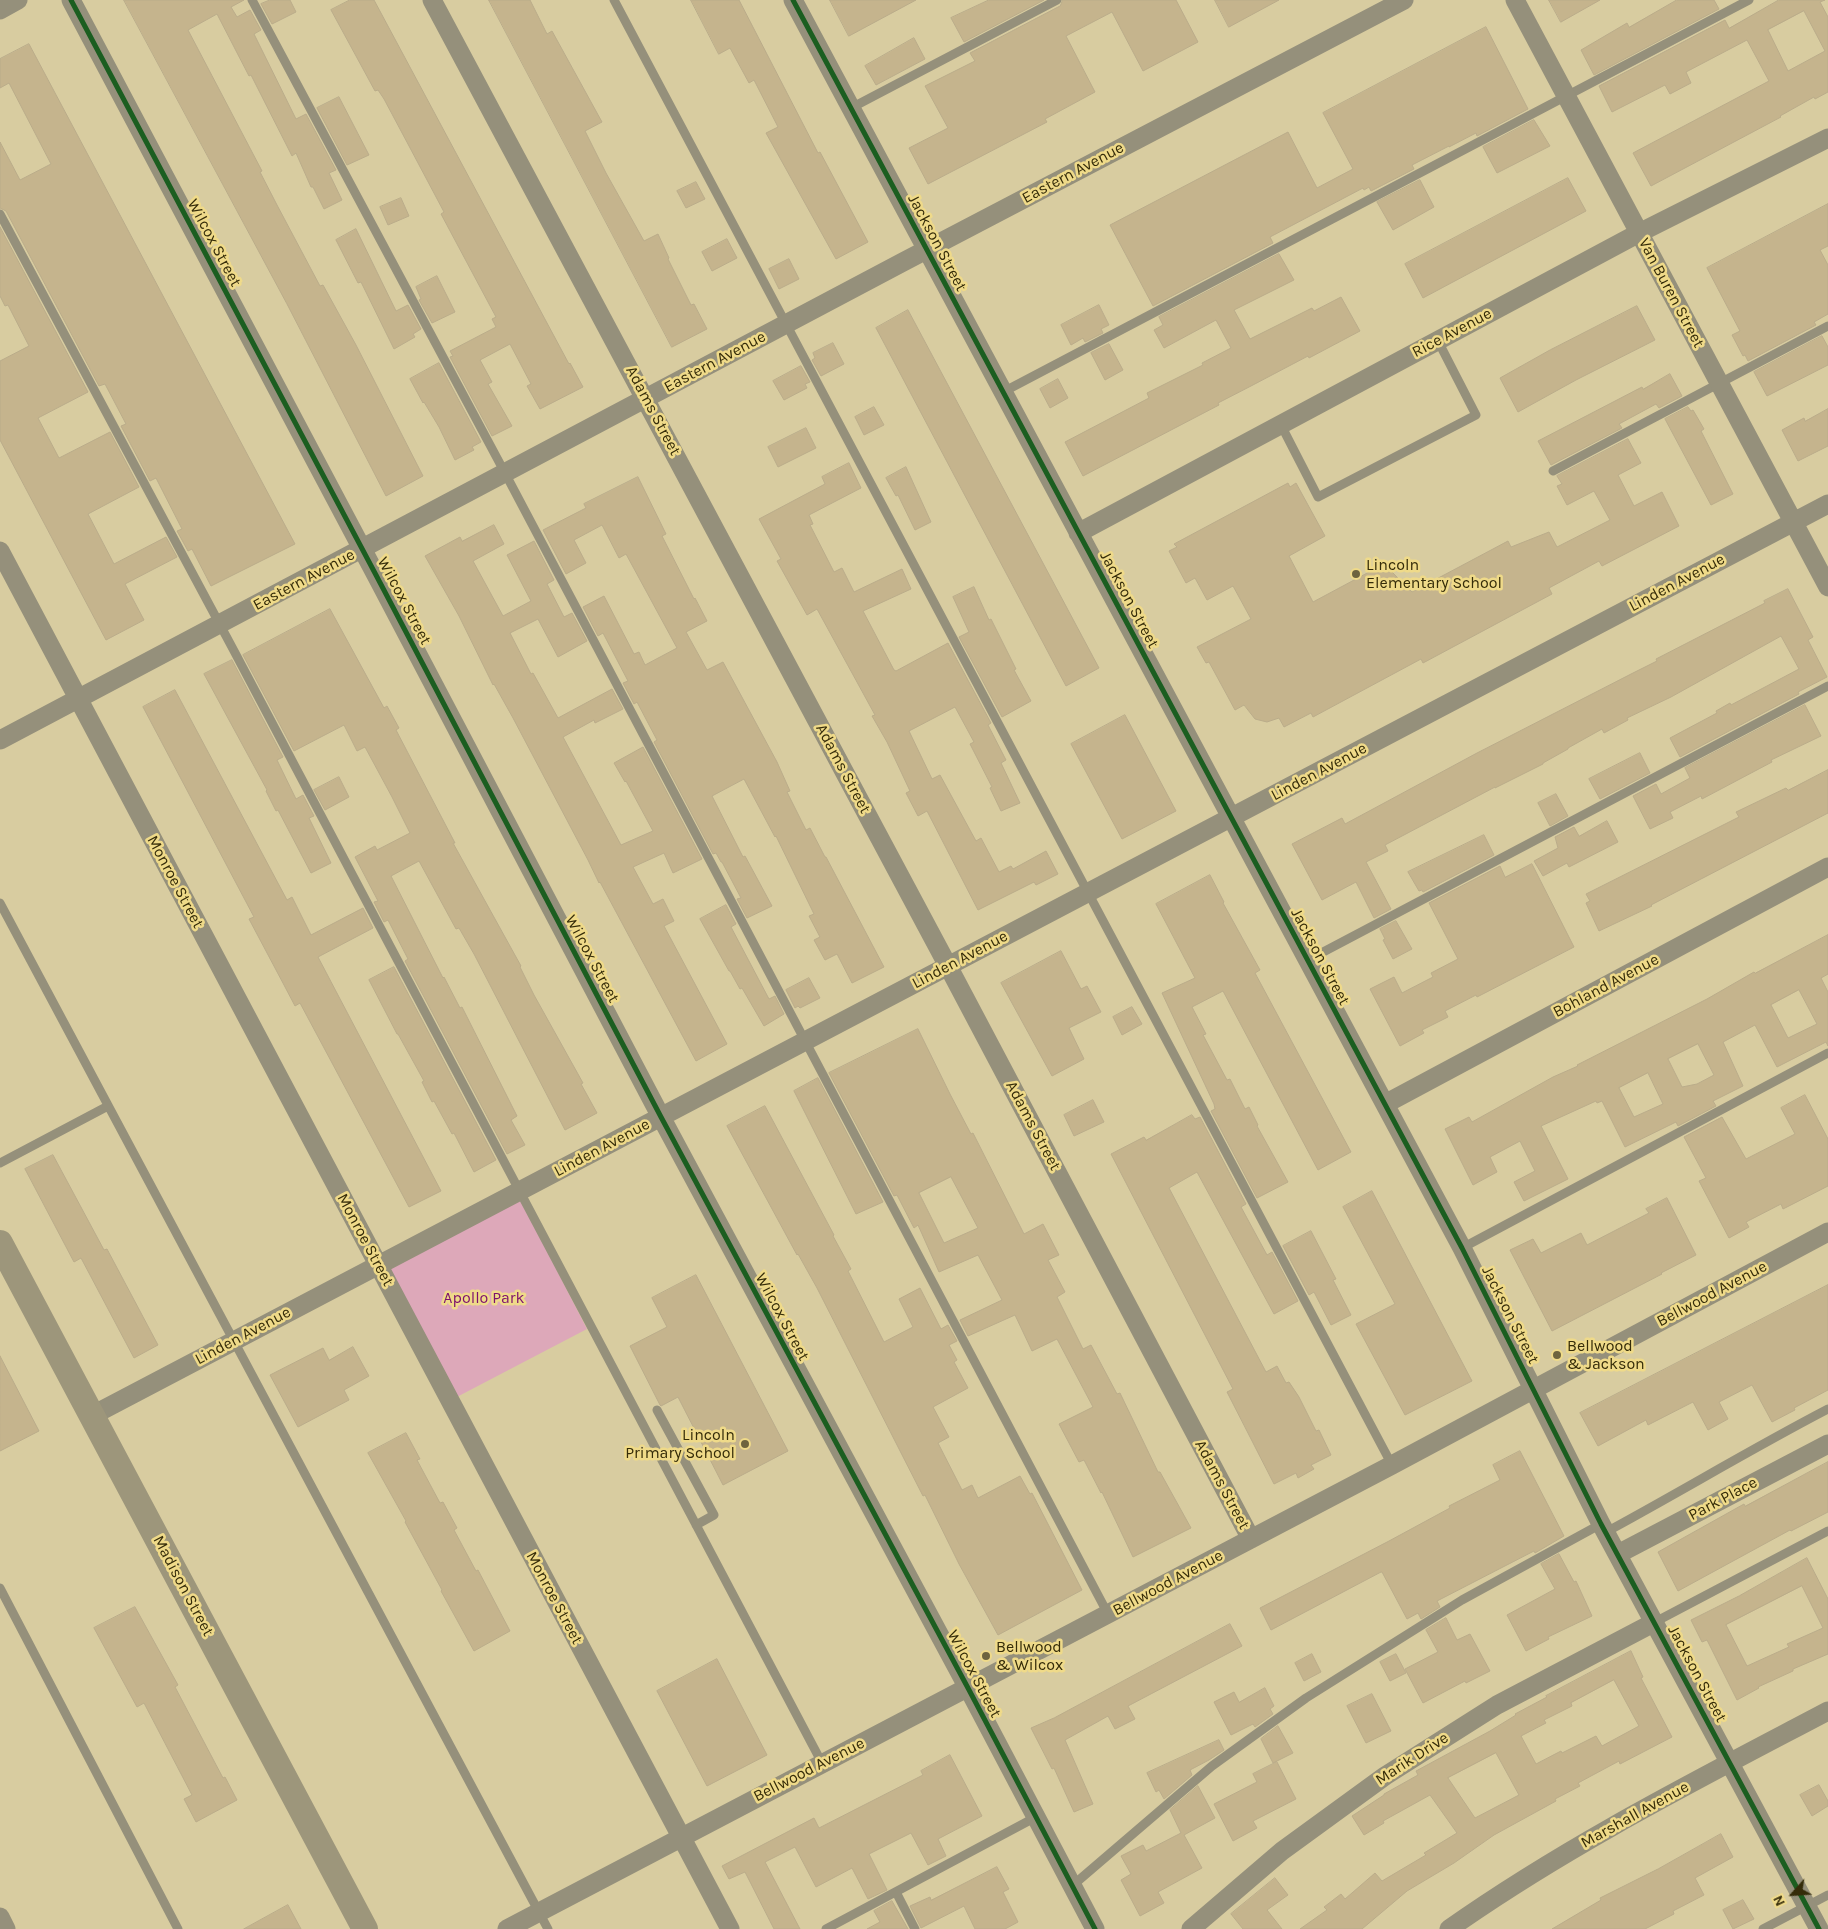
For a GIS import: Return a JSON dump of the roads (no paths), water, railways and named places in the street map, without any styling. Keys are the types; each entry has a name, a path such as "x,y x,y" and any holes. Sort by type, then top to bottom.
{"street":[{"path":"0,10 18,0"},
{"name":"Wilcox Street","path":"71,0 363,549 661,1117 968,1688 1094,1929"},
{"name":"Adams Street","path":"432,0 646,398 1251,1539"},
{"name":"Jackson Street","path":"793,0 1462,1248 1604,1528 1819,1929"},
{"name":"Eastern Avenue","path":"0,740 787,323 1404,0"},
{"name":"Van Buren Street","path":"1515,0 1828,587"},
{"name":"Rice Avenue","path":"1078,533 1639,234 1828,138"},
{"name":"Linden Avenue","path":"93,1415 1828,504"},
{"name":"Monroe Street","path":"0,551 730,1929"},
{"name":"Bohland Avenue","path":"1385,1104 1828,867"},
{"name":"Bellwood Avenue","path":"507,1929 1392,1465 1828,1232"},
{"name":"Madison Street","path":"0,1243 365,1929"},
{"name":"Park Place","path":"1618,1554 1828,1444"},
{"name":"Marik Drive","path":"1191,1929 1282,1851 1385,1776 1497,1705 1655,1622"},
{"name":"Marshall Avenue","path":"1452,1928 1530,1875 1596,1835 1828,1711"},
{"path":"0,1917 6,1929"}],"lane":[{"path":"252,0 505,473 1108,1614"},
{"path":"614,0 1392,1465"},
{"path":"851,108 1057,0"},
{"path":"1003,392 1749,0"},
{"path":"0,214 220,624 822,1763"},
{"path":"1553,472 1828,326"},
{"path":"1281,425 1318,497 1476,414 1438,341"},
{"path":"1308,960 1828,686"},
{"path":"0,903 548,1929"},
{"path":"1462,1248 1828,1053"},
{"path":"0,1163 108,1106"},
{"path":"657,1410 714,1516 696,1525"},
{"path":"1072,1886 1212,1766 1306,1698 1462,1600 1711,1474 1776,1436 1828,1410"},
{"path":"1655,1622 1828,1531"},
{"path":"0,1588 174,1928"},
{"path":"826,1929 1036,1818"},
{"path":"896,1892 915,1929"},
{"path":"1763,1929 1828,1895"}],"place":[{"name":"Lincoln Elementary School","path":"1356,574"},
{"name":"Bellwood & Jackson","path":"1557,1355"},
{"name":"Lincoln Primary School","path":"745,1444"},
{"name":"Bellwood & Wilcox","path":"986,1656"}],"park label":[{"name":"Apollo Park","path":"484,1298"}]}
